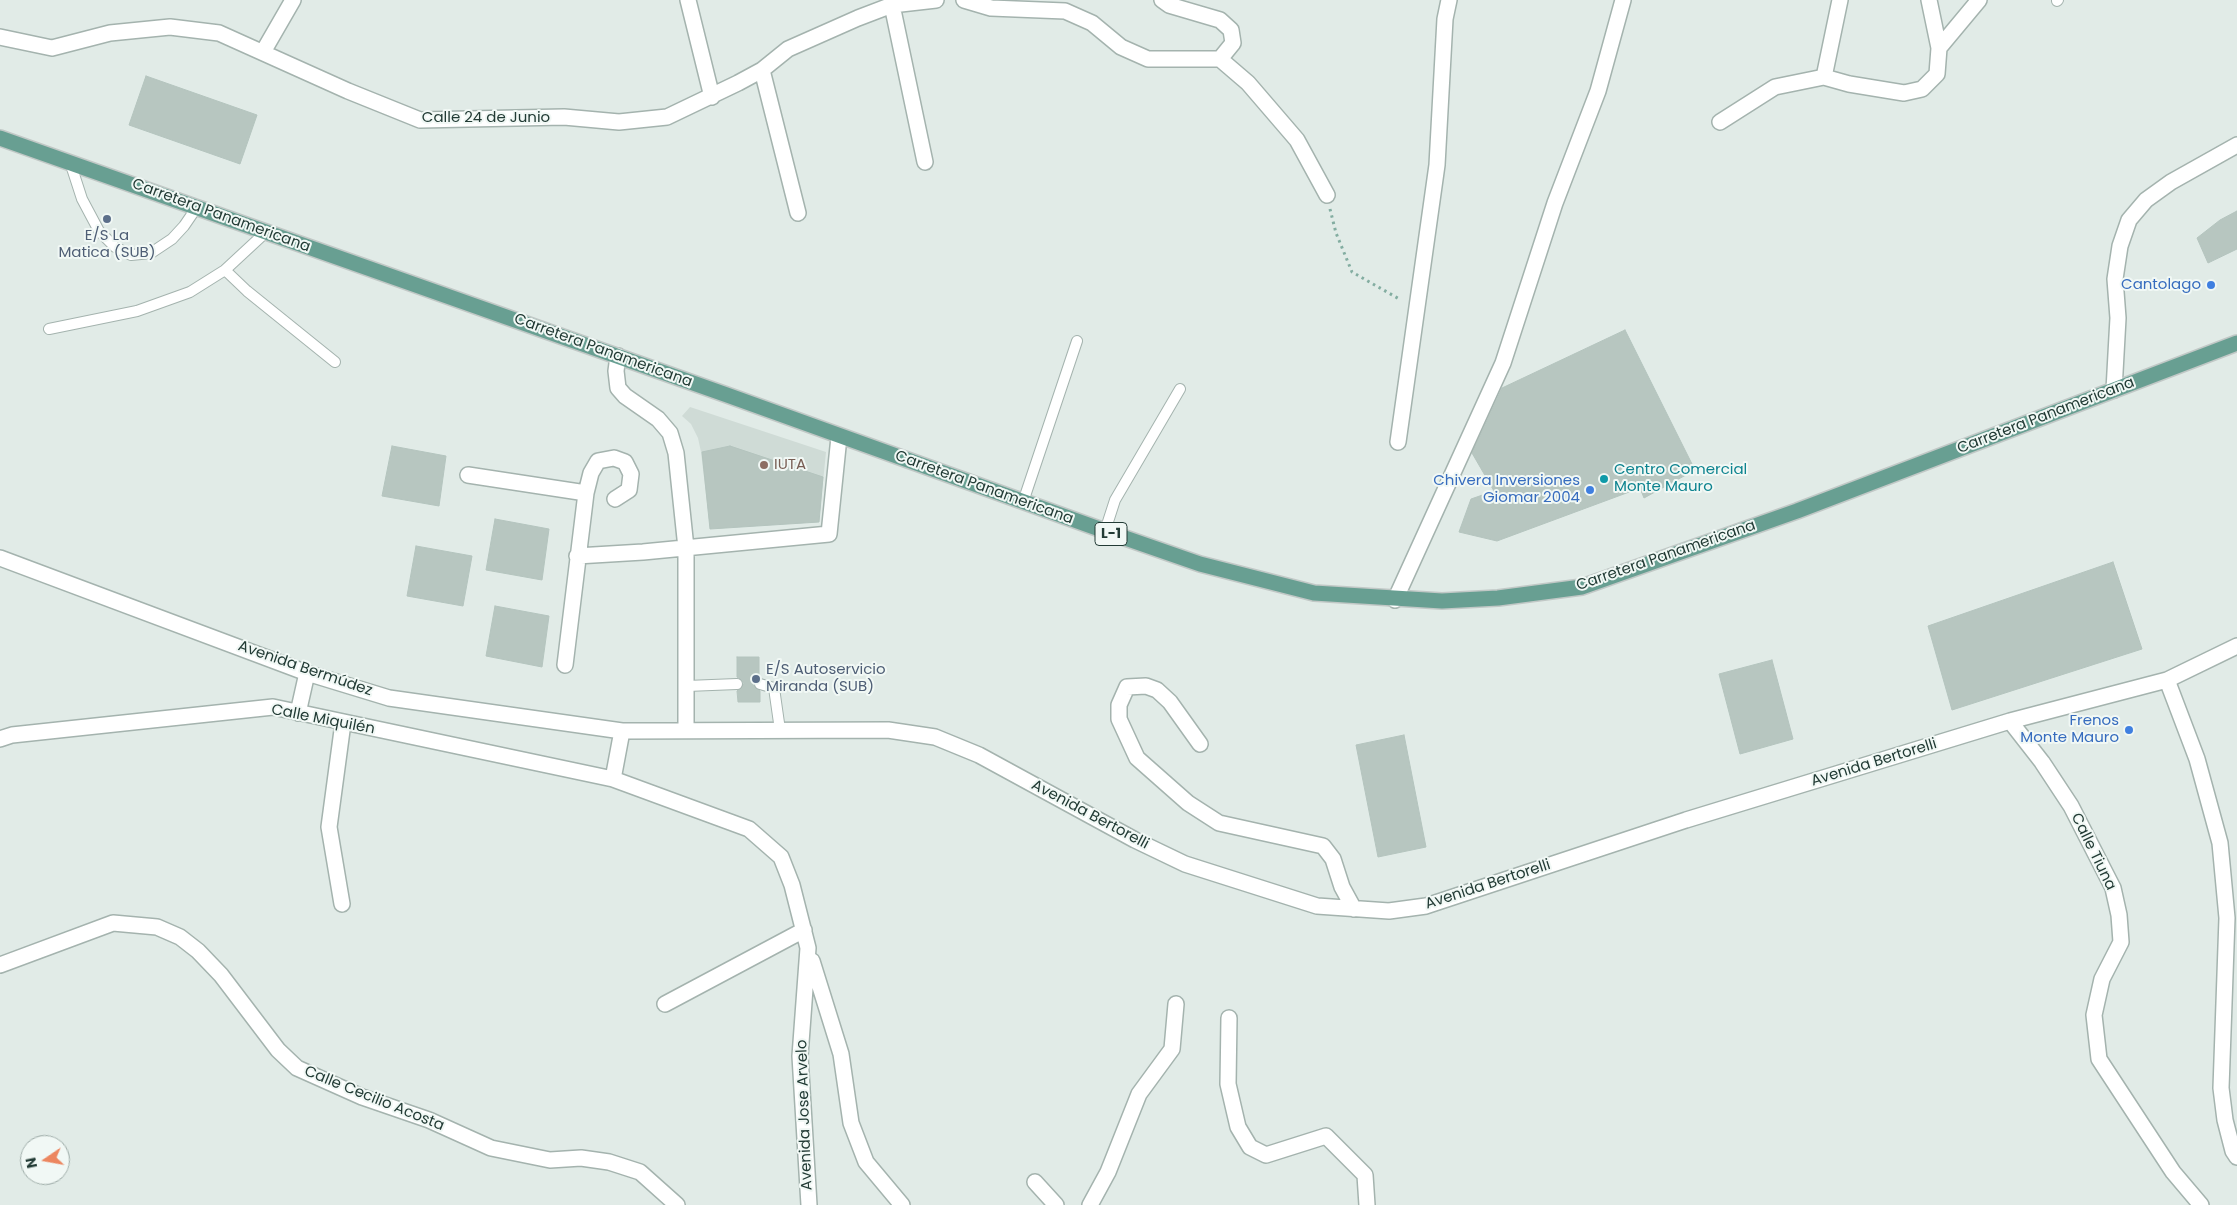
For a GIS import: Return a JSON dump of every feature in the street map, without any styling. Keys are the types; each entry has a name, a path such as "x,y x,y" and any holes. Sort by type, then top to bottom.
{"main road":[{"name":"Carretera Panamericana","path":"0,138 618,356 1105,532 1200,564 1314,593 1395,600 1442,601 1498,598 1582,587 1796,511 2237,343"}],"street":[{"path":"264,52 292,0"},
{"path":"688,0 712,97"},
{"name":"Calle 24 de Junio","path":"0,36 52,48 110,33 170,28 219,33 348,91 420,120 564,118 619,122 667,117 712,97 762,70 788,49 892,5 936,0"},
{"path":"964,0 991,8 1065,11 1092,23 1121,47 1148,59 1220,59 1248,83 1297,140 1327,195"},
{"path":"1162,0 1169,5 1220,20 1231,30 1233,43 1220,59"},
{"path":"1398,442 1437,165 1444,19 1449,0"},
{"path":"1395,600 1503,363 1555,203 1598,91 1623,0"},
{"path":"1824,77 1840,0"},
{"path":"1720,122 1775,87 1824,77 1849,84 1904,93 1922,89 1937,74 1940,48 1929,0"},
{"path":"1940,48 1979,0"},
{"path":"892,5 925,162"},
{"path":"762,70 798,213"},
{"path":"2114,390 2118,318 2115,279 2120,246 2130,220 2146,200 2171,182 2237,146"},
{"path":"618,356 616,371 618,388 625,396 658,419 670,433 676,453 686,548 686,731"},
{"path":"577,556 686,548 829,534 840,437"},
{"path":"565,665 586,493 591,473 598,461 614,458 624,462 630,474 629,490 615,499"},
{"path":"468,475 586,493"},
{"name":"Avenida Bermúdez","path":"0,558 307,673 389,698 622,731"},
{"name":"Avenida Bertorelli","path":"622,731 888,730 935,737 979,755 1135,840 1184,864 1316,906 1389,911 1426,906 1686,820 2010,721 2167,680 2204,664 2237,646"},
{"path":"298,713 307,673"},
{"path":"2167,680 2197,759 2220,843 2227,918 2221,1088 2227,1128 2233,1151 2237,1157"},
{"path":"1200,744 1170,702 1157,690 1146,686 1128,687 1119,705 1119,720 1137,758 1188,803 1219,823 1323,846 1333,859 1342,887 1354,909"},
{"name":"Calle Miquilén","path":"0,739 12,735 273,707 614,779"},
{"name":"Calle Tiuna","path":"2010,721 2042,762 2071,806 2113,888 2119,915 2121,942 2102,979 2094,1015 2099,1059 2173,1172 2201,1205"},
{"path":"342,904 329,826 343,723"},
{"path":"614,779 622,731"},
{"name":"Avenida Jose Arvelo","path":"614,779 749,829 764,840 781,857 787,869 808,948 800,1056 809,1205"},
{"name":"Calle Cecilio Acosta","path":"0,965 114,923 157,927 180,937 198,951 221,975 278,1050 297,1068 362,1097 429,1120 491,1148 550,1160 582,1158 609,1162 640,1172 677,1205"},
{"path":"666,1004 804,930"},
{"path":"808,948 820,994 840,1054 851,1123 866,1162 902,1205"},
{"path":"1090,1205 1108,1172 1139,1094 1172,1049 1176,1004"},
{"path":"1229,1018 1228,1084 1238,1127 1250,1147 1266,1155 1326,1136 1365,1175 1367,1205"},
{"path":"1035,1182 1056,1205"}],"lane":[{"path":"70,162 82,199 99,231 115,247 130,255 151,252 172,239 197,207"},
{"path":"49,329 137,311 190,292 225,270 266,232"},
{"path":"225,270 247,291 335,362"},
{"path":"1023,502 1076,341"},
{"path":"1105,532 1115,500 1180,389"},
{"path":"686,686 737,684"},
{"path":"760,684 774,688 780,730"}],"path":[{"path":"1327,195 1336,233 1352,272 1417,309"}],"shaded area":[{"name":"IUTA","path":"690,407 826,452 819,522 710,529 698,438 691,424 682,416"}],"building":[{"path":"146,76 257,115 240,164 129,125"},
{"path":"2237,211 2237,249 2208,263 2197,238 2220,220"},
{"path":"1625,330 1695,470 1644,498 1640,488 1497,541 1459,532 1471,499 1494,491 1472,453 1502,388"},
{"path":"392,446 446,456 439,506 382,496"},
{"name":"IUTA","path":"730,446 823,477 819,522 710,529 702,452"},
{"path":"495,519 549,529 542,580 486,570"},
{"path":"416,546 472,556 463,606 407,596"},
{"path":"2113,562 2142,649 1952,710 1928,626"},
{"path":"495,606 549,616 542,667 486,656"},
{"path":"737,657 759,657 759,677 755,679 753,685 760,691 760,702 738,702 737,691 744,684 737,677"},
{"path":"1772,660 1793,739 1740,754 1719,674"},
{"path":"1404,735 1426,847 1378,857 1356,745"}],"place":[{"name":"E/S La Matica (SUB)","path":"107,219"},
{"name":"Cantolago","path":"2211,285"},
{"name":"IUTA","path":"764,465"},
{"name":"Centro Comercial Monte Mauro","path":"1604,479"},
{"name":"Chivera Inversiones Giomar 2004","path":"1590,490"},
{"name":"E/S Autoservicio Miranda (SUB)","path":"756,679"},
{"name":"Frenos Monte Mauro","path":"2129,730"}]}
